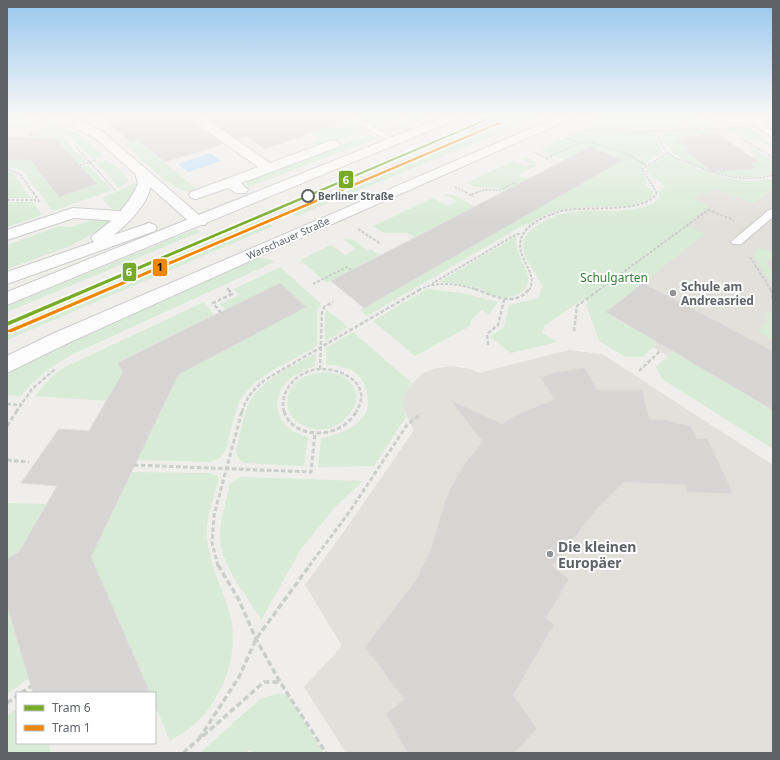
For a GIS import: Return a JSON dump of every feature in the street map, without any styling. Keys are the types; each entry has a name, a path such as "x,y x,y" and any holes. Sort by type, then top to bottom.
{"street":[{"path":"118,151 194,218"},
{"path":"243,151 268,168"},
{"path":"196,195 236,186 268,168 313,151"},
{"path":"7,278 54,261 262,198 313,174 369,151"},
{"name":"Warschauer Straße","path":"7,365 60,339 299,233 489,151"},
{"path":"54,261 97,240 126,217 140,196 145,184 142,173"},
{"path":"7,235 50,216 73,213 118,216"},
{"path":"7,299 194,218"}],"lane":[{"path":"737,242 773,212"}],"path":[{"path":"80,151 116,190"},
{"path":"531,151 548,159 563,151"},
{"path":"618,151 646,165"},
{"path":"326,753 280,682 256,639 239,600 218,566 212,543 214,515 226,468 245,402 256,387 366,320 433,285 433,283 510,238 522,234 537,222 566,211 586,208 630,207 650,201 657,193 648,178 642,172 643,168 668,154 700,168 726,176 754,179 773,175"},
{"path":"276,216 413,157"},
{"path":"7,169 20,174 37,200 50,216"},
{"path":"471,196 484,190 500,190 514,183 518,184"},
{"path":"453,186 474,197"},
{"path":"7,200 37,200"},
{"path":"574,331 577,306 708,210"},
{"path":"358,229 381,244"},
{"path":"433,285 454,285 480,291 495,299 504,300 526,293 532,280 520,251 519,245 522,234"},
{"path":"750,253 752,261 772,291 773,301"},
{"path":"313,284 347,267 352,270"},
{"path":"221,312 213,303 232,294 227,288"},
{"path":"488,345 487,334 498,325 504,300"},
{"path":"320,369 322,312 324,307 333,302"},
{"path":"639,371 660,351"},
{"path":"320,369 333,369 345,373 354,379 360,387 362,398 360,409 353,418 341,427 327,432 316,433 293,426 285,415 282,402 286,388 292,382 308,372 320,369"},
{"path":"7,404 22,405"},
{"path":"199,739 239,677 256,639 350,511 407,425 421,414"},
{"path":"134,465 311,472 316,433"},
{"path":"7,460 29,462"},
{"path":"183,753 264,682 280,682"},
{"path":"22,692 31,686"},
{"path":"7,703 16,697"}],"shaded area":[{"name":"Schule am Andreasried","path":"708,185 755,202 773,188 773,409 673,351 668,356 652,347 657,342 563,287"},
{"name":"Die kleinen Europäer","path":"569,350 602,354 773,465 773,753 346,753 304,687 342,646 305,585 414,430 402,406 405,391 423,373 437,368 452,366 471,369 479,373"}],"green space":[{"path":"44,151 76,151 86,161 78,164"},
{"path":"85,151 99,151 101,153 102,157 93,159"},
{"path":"133,151 152,151 199,191 190,192 180,189 160,176"},
{"path":"324,151 342,151 248,187 247,177 265,173"},
{"path":"428,151 454,151 296,216 291,212"},
{"path":"546,151 581,151 565,160"},
{"path":"601,151 661,151 640,169 646,179 645,185 653,191 652,196 640,203 626,206 560,210 544,216 529,225 527,223 367,316 360,310 623,160"},
{"path":"686,151 733,170 756,168 750,163 758,162 750,157 756,156 750,152 758,151 773,160 773,173 756,177 722,174 695,166 672,152"},
{"name":"Schulgarten","path":"668,156 706,172 734,179 754,181 773,178 773,188 754,203 714,189 706,194 702,192 693,199 709,206 701,212 681,204 701,213 685,225 705,234 606,312 658,342 643,357 626,357 599,341 586,304 589,302 583,299 543,327 544,329 541,332 557,342 511,353 490,337 504,327 509,305 539,298 542,286 524,253 523,245 526,236 538,225 565,213 580,211 632,210 653,203 660,196 658,191 662,191 665,187 645,171 653,164"},
{"path":"526,157 534,161 536,166 520,174 520,176 528,179 504,191 494,188 476,187 466,183 513,161 526,167 532,164 520,158"},
{"path":"7,160 31,160 59,197 97,184 81,167 88,165 112,190 53,211 22,170 7,167"},
{"path":"106,160 119,169 129,181 119,188 96,163"},
{"path":"7,171 13,173 30,198 7,198"},
{"path":"137,182 136,191 127,208 112,209 102,198"},
{"path":"443,194 454,195 475,207 415,237 407,233 384,233 373,226 433,198 447,206 457,201"},
{"path":"7,202 32,202 42,215 7,227"},
{"path":"95,219 107,220 110,224 72,245 7,269 7,245 60,226 72,227"},
{"path":"263,219 273,226 7,340 7,328"},
{"path":"196,229 200,232 7,312 7,306"},
{"path":"517,236 516,242 518,252 527,272 528,283 526,288 517,295 500,297 483,290 460,284 439,282"},
{"path":"343,239 354,240 368,251 371,249 380,256 327,283 300,260 331,245 345,255 356,249"},
{"path":"760,248 773,252 773,255 766,262 773,275 773,285 754,257 754,253"},
{"path":"258,258 270,259 274,262 71,355 44,373 21,396 7,395 7,375 28,362"},
{"path":"280,267 321,304 317,310 317,346 265,375 248,390 241,399 236,410 226,449 222,456 218,459 210,462 137,460 178,375 306,307 280,283 226,310 220,304 239,295 234,289"},
{"path":"427,289 462,293 498,302 489,314 482,310 471,320 470,326 415,356 373,321"},
{"path":"204,302 215,316 117,363 123,372 107,401 35,396 53,375 65,367"},
{"path":"327,310 348,327 325,342 325,312"},
{"path":"773,310 773,340 758,332 768,320 765,318 767,313"},
{"path":"353,332 412,383 403,398 403,407 406,417 374,466 318,467 321,438 340,433 352,427 358,423 368,408 368,399 365,386 358,375 347,368 326,365 326,348"},
{"path":"673,351 773,409 773,449 662,379 656,367"},
{"path":"316,353 315,366 292,377 280,391 277,400 280,416 285,424 291,430 308,437 304,466 244,463 241,461 237,456 237,446 246,410 255,393 279,374"},
{"path":"325,372 344,377 353,386 356,397 352,409 344,420 332,427 318,430 302,425 295,420 290,414 287,401 292,387 297,381 309,375"},
{"path":"132,472 209,473 218,476 208,518 207,540 214,570 231,619 233,645 231,658 223,684 210,707 195,724 170,741 156,707 156,692 150,692 91,557"},
{"path":"240,477 363,481 335,507 301,549 261,620 230,571 225,560 220,538 222,519 230,484"},
{"path":"7,503 46,504 19,552 7,559"},
{"path":"7,605 29,678 7,694"},
{"path":"276,694 288,695 323,753 252,753 250,750 246,753 200,753 260,699"},
{"path":"16,710 16,744 48,744 51,753 7,753 7,716"}],"water":[{"path":"210,153 221,161 188,172 178,164"}],"building":[{"path":"7,151 67,151 97,184 59,197 31,160 7,160"},
{"path":"152,151 199,151 165,162"},
{"path":"581,151 601,151 623,160 364,308 331,281"},
{"path":"685,151 744,151 759,162 750,163 757,168 714,172"},
{"path":"280,283 306,307 178,375 91,557 150,692 33,692 7,605 7,559 19,552 57,486 21,483 59,429 89,431 123,372 117,363"},
{"path":"643,283 773,351 773,410 606,312"},
{"path":"585,368 597,390 642,390 649,419 665,420 691,426 696,438 708,439 733,494 687,492 685,485 624,482 596,510 552,566 569,579 546,618 554,625 513,695 537,729 514,753 408,753 386,714 404,699 365,647 416,580 430,551 446,499 455,480 468,459 483,442 450,400 502,424 514,416 555,399 540,377 556,372"}],"tram line":[{"name":"6","path":"7,324 413,151"},
{"name":"1","path":"10,331 433,151"}],"place":[{"name":"Berliner Straße","path":"308,196"},
{"name":"Schule am Andreasried","path":"673,293"},
{"name":"Die kleinen Europäer","path":"550,554"}]}
